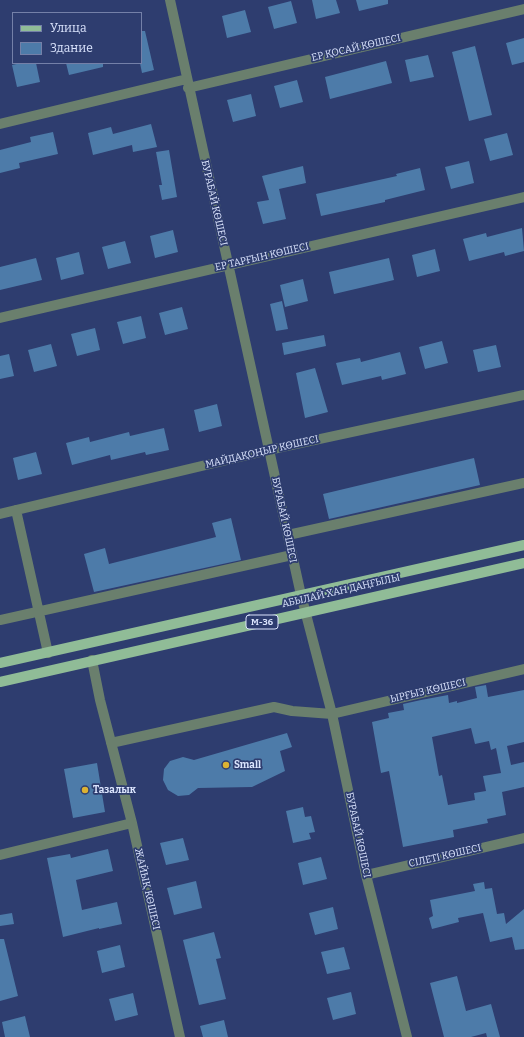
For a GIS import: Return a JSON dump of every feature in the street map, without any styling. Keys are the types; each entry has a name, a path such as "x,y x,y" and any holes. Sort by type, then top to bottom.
{"main road":[{"name":"АБЫЛАЙ ХАН ДАҢҒЫЛЫ","path":"0,664 524,545"},
{"name":"АБЫЛАЙ ХАН ДАҢҒЫЛЫ","path":"0,682 524,563"}],"street":[{"name":"БУРАБАЙ КӨШЕСІ","path":"170,0 301,595 332,714 366,875 407,1037"},
{"name":"ЕР ҚОСАЙ КӨШЕСІ","path":"0,124 524,9"},
{"name":"ЕР ТАРҒЫН КӨШЕСІ","path":"0,318 524,197"},
{"name":"МАЙДАҚОҢЫР КӨШЕСІ","path":"0,514 269,450 524,395"},
{"path":"288,535 524,483"},
{"path":"16,510 40,611 48,653"},
{"path":"0,620 292,555"},
{"name":"ЖАЙЫҚ КӨШЕСІ","path":"92,660 132,823 180,1037"},
{"name":"ЫРҒЫЗ КӨШЕСІ","path":"111,742 274,707 292,711 332,714 524,669"},
{"path":"0,855 132,823"},
{"name":"СІЛЕТІ КӨШЕСІ","path":"366,875 524,838"}],"building":[{"path":"312,0 336,0 340,13 316,19"},
{"path":"356,0 388,0 388,4 359,11"},
{"path":"291,1 297,23 274,29 268,7"},
{"path":"245,10 251,32 227,38 222,16"},
{"path":"142,31 145,31 154,70 142,73 140,64 142,64"},
{"path":"524,38 524,62 512,65 506,43"},
{"path":"475,46 492,115 469,121 452,52"},
{"path":"428,55 434,77 410,82 405,60"},
{"path":"386,61 392,83 330,99 325,77"},
{"path":"36,64 40,82 17,87 12,65"},
{"path":"66,64 103,64 103,67 69,75"},
{"path":"297,80 303,102 280,108 274,86"},
{"path":"251,94 256,116 233,122 227,100"},
{"path":"151,124 157,147 133,152 132,145 93,155 88,133 111,127 113,134"},
{"path":"53,132 58,154 19,163 20,168 0,173 0,150 31,142 30,137"},
{"path":"507,133 513,155 490,161 484,139"},
{"path":"169,150 177,197 162,200 159,185 162,185 156,152"},
{"path":"469,161 474,183 451,189 445,167"},
{"path":"303,166 306,183 279,189 286,219 263,224 257,202 269,200 262,176"},
{"path":"420,168 425,190 385,200 385,202 321,216 316,194 397,176 396,174"},
{"path":"522,228 524,251 505,256 504,252 469,261 463,239 486,233 487,237"},
{"path":"173,230 178,252 155,258 150,236"},
{"path":"125,241 131,263 108,269 102,247"},
{"path":"435,249 440,271 417,277 412,255"},
{"path":"79,252 84,274 61,280 56,258"},
{"path":"36,258 42,280 0,290 0,267"},
{"path":"389,258 394,280 334,294 329,272"},
{"path":"303,279 308,301 285,307 280,285"},
{"path":"282,301 288,329 276,331 270,304"},
{"path":"182,307 188,329 165,335 159,313"},
{"path":"141,316 146,338 123,344 117,322"},
{"path":"95,328 100,350 77,356 71,334"},
{"path":"324,335 326,346 284,355 282,343"},
{"path":"442,341 448,363 425,369 419,347"},
{"path":"51,344 57,366 34,372 28,350"},
{"path":"496,345 501,367 478,372 473,350"},
{"path":"400,352 406,374 382,380 381,376 342,385 336,363 360,358 361,362"},
{"path":"9,354 14,376 0,379 0,356"},
{"path":"315,368 328,412 305,418 296,373"},
{"path":"217,404 222,426 199,432 194,410"},
{"path":"164,428 169,450 146,455 145,452 111,460 110,455 72,465 66,443 89,437 90,442 129,432 130,436"},
{"path":"36,452 42,474 18,480 13,458"},
{"path":"474,458 480,485 329,519 323,494"},
{"path":"231,518 241,560 94,592 84,554 105,548 109,564 216,537 212,523"},
{"path":"486,685 488,697 524,690 524,742 507,746 511,765 524,762 524,787 502,792 506,815 487,819 488,823 453,830 454,837 403,847 389,771 381,773 372,722 389,718 388,713 404,710 403,704 448,695 449,703 457,701 457,703 477,698 475,687","holes":["471,728 475,744 489,741 491,750 496,748 501,773 483,776 486,791 474,793 475,800 448,805 442,775 439,776 432,737"]},
{"name":"Small","path":"287,733 292,747 280,751 285,771 252,787 198,788 189,795 178,796 168,790 163,780 164,769 170,761 183,757 194,760"},
{"name":"Тазалык","path":"97,763 105,812 73,818 64,769"},
{"path":"303,807 305,817 311,816 315,832 309,833 311,839 293,843 286,811"},
{"path":"183,838 189,860 166,865 160,843"},
{"path":"108,849 113,871 76,880 82,910 117,902 122,924 63,937 47,858 70,854 71,858"},
{"path":"321,857 327,879 303,885 298,863"},
{"path":"196,881 202,908 174,915 167,888"},
{"path":"484,882 485,889 492,888 497,914 504,913 506,924 524,909 524,949 515,950 512,937 490,942 483,913 458,918 459,922 432,929 429,918 433,916 430,900 475,891 473,884"},
{"path":"333,907 338,929 315,935 309,913"},
{"path":"12,913 14,924 0,926 0,915"},
{"path":"214,932 221,958 216,959 226,999 199,1005 183,940"},
{"path":"0,939 4,939 18,996 0,1001"},
{"path":"120,945 125,967 102,973 97,951"},
{"path":"344,947 350,969 327,974 321,952"},
{"path":"457,976 466,1011 491,1004 500,1037 487,1037 486,1033 471,1037 444,1037 430,983"},
{"path":"351,992 356,1014 333,1020 327,998"},
{"path":"133,993 138,1015 115,1021 109,999"},
{"path":"25,1016 30,1037 5,1037 2,1022"},
{"path":"224,1020 228,1037 203,1037 200,1026"}],"place":[{"name":"Small","path":"226,765"},
{"name":"Тазалык","path":"85,790"}]}
